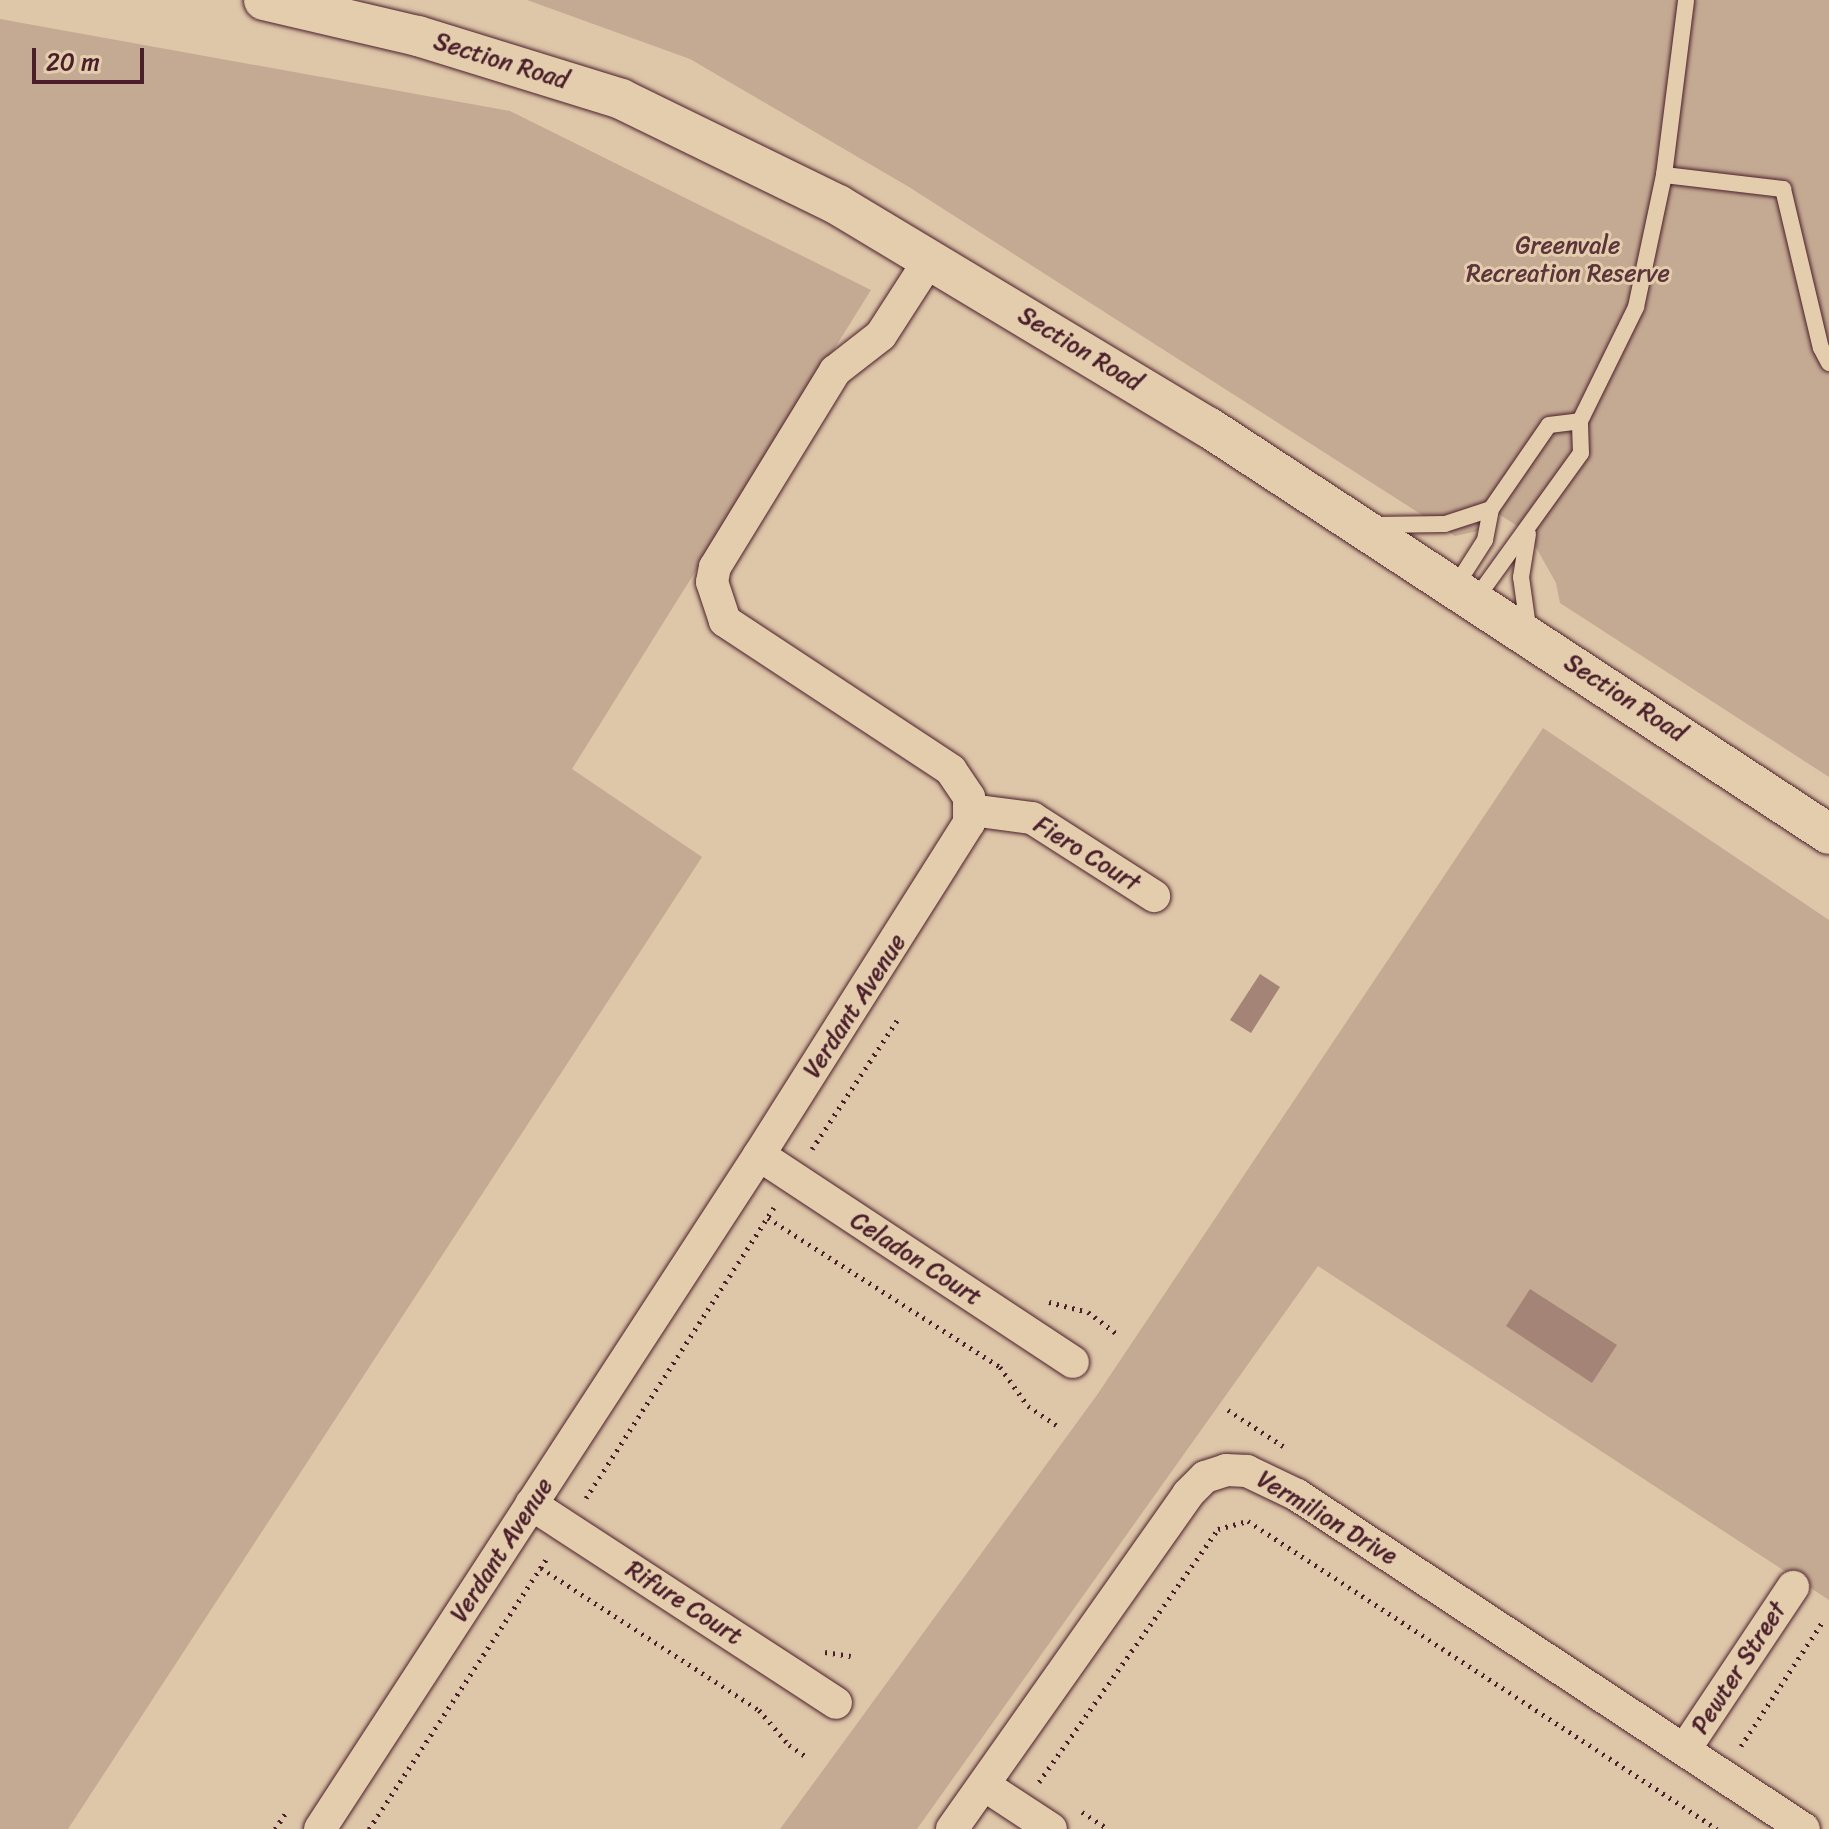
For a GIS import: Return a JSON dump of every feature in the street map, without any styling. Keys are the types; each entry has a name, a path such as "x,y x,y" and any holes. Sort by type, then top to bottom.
{"street":[{"name":"Section Road","path":"264,0 418,36 621,99 826,199 930,259 1360,525 1829,834"},
{"path":"930,259 881,335 835,371 721,557 712,582 725,621 951,770 963,785 971,810"},
{"name":"Fiero Court","path":"971,810 1032,818 1154,896"},
{"name":"Verdant Avenue","path":"320,1829 963,837 971,810"},
{"name":"Celadon Court","path":"759,1155 1073,1362"},
{"name":"Vermilion Drive","path":"952,1829 1188,1494 1205,1477 1226,1470 1247,1471 1297,1495 1804,1829"},
{"name":"Rifure Court","path":"531,1504 836,1703"},
{"name":"Pewter Street","path":"1685,1749 1793,1587"},
{"path":"984,1785 1051,1829"}],"lane":[{"path":"1465,594 1528,533 1581,453 1580,421 1636,307 1664,175 1686,0"},
{"path":"1664,175 1783,189 1821,348 1829,363"},
{"path":"1465,594 1485,540 1491,509 1549,425 1580,421"},
{"path":"1360,525 1445,524 1491,509"},
{"path":"1528,533 1521,577 1529,635"}],"path":[{"path":"369,1829 900,1016"},
{"path":"768,1218 1000,1367 1028,1406 1056,1425"},
{"path":"1020,1808 1218,1529 1248,1521 1717,1829"},
{"path":"541,1568 759,1710 789,1745 808,1758"},
{"path":"1741,1747 1823,1621"}],"green space":[{"name":"Greenvale Recreation Reserve","path":"527,0 1829,0 1829,777 1560,603 1556,583 1528,533 1491,509 1478,531 1455,536 909,187 690,59"},
{"path":"0,19 510,111 871,290 572,769 702,857 68,1829 0,1829"},
{"path":"1543,728 1829,920 1829,1600 1318,1266 917,1829 780,1829 1097,1395"}],"shaded area":[{"path":"1260,974 1280,987 1251,1033 1230,1020"},
{"path":"1530,1289 1617,1345 1592,1383 1506,1326"}]}
